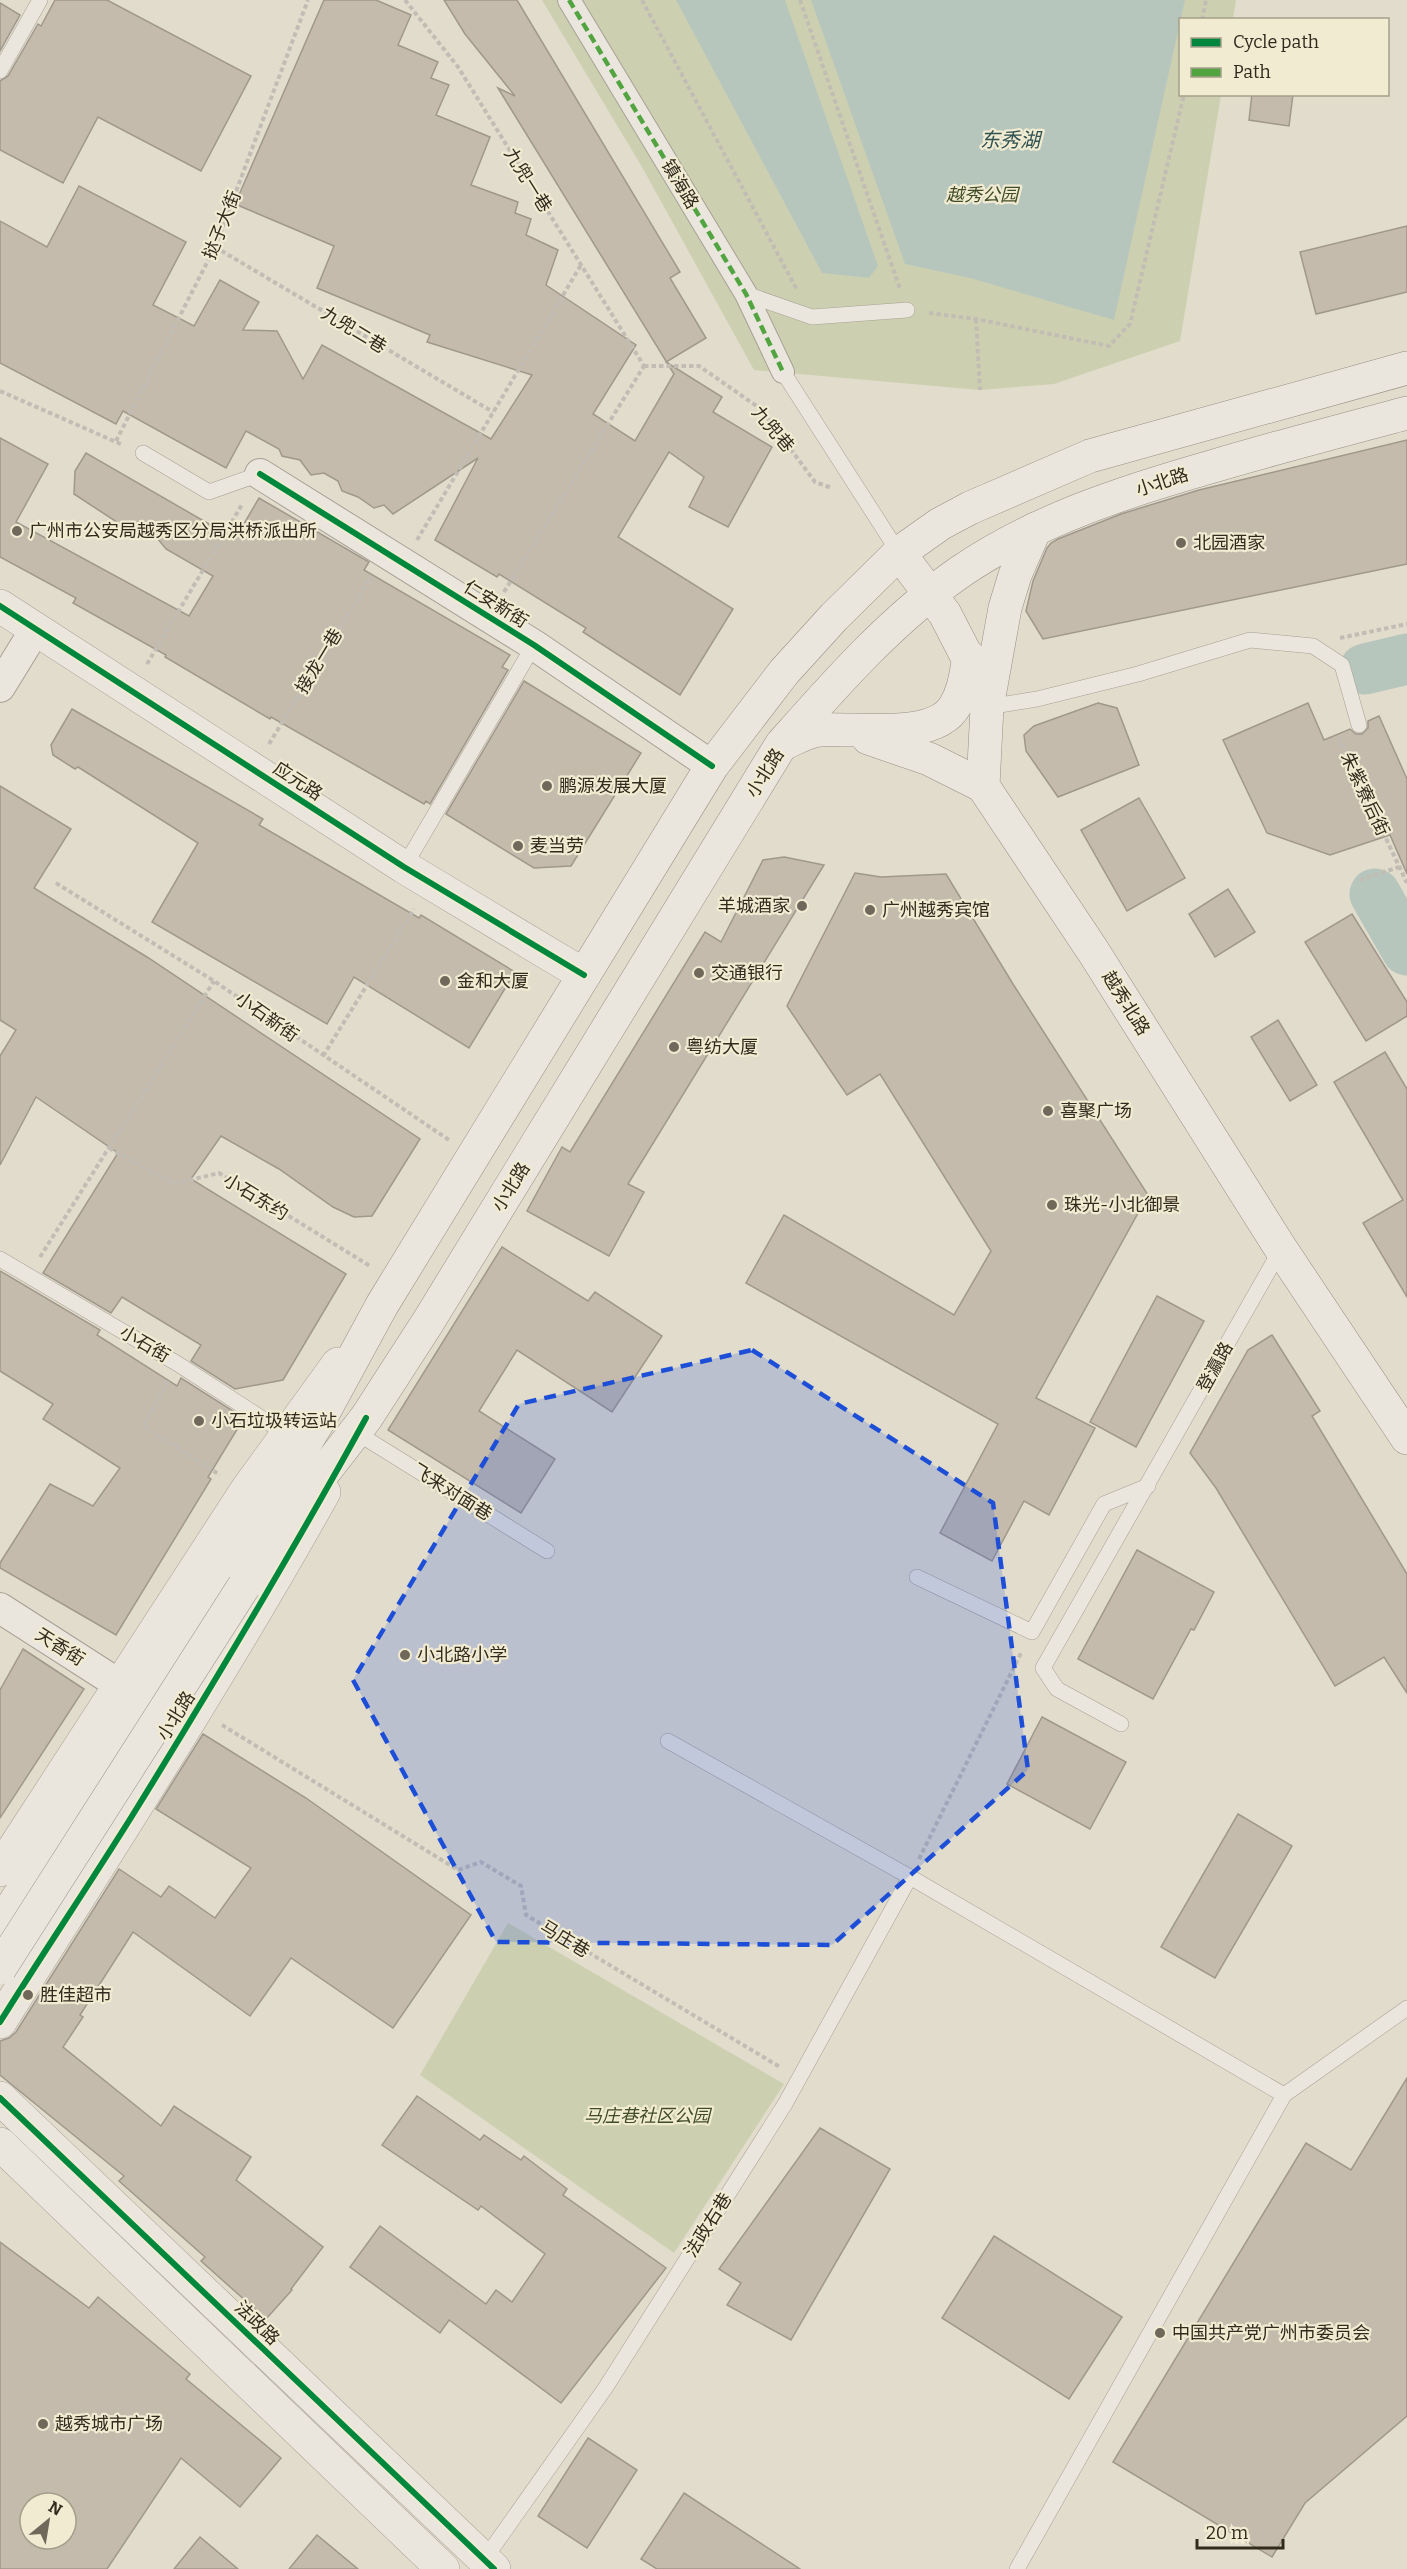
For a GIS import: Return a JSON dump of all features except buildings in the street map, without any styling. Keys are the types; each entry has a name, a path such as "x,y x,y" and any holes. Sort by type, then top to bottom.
{"main road":[{"name":"小北路","path":"0,1966 232,1583 389,1294 712,766 784,672 834,617 899,553 970,508 1090,456 1407,368"},
{"name":"小北路","path":"0,2022 197,1710 276,1579 362,1426 541,1140 781,746 854,663 931,594 991,553 1068,514 1187,474 1407,413"},
{"path":"837,730 889,744 929,759 983,786 987,707 1005,608 1035,530"},
{"path":"899,553 931,594 969,657 987,707"},
{"name":"应元路","path":"0,606 417,875 584,975"},
{"path":"781,746 818,730 903,731 927,725 944,717 954,708 961,694 969,657"},
{"name":"越秀北路","path":"983,786 1093,951 1281,1249 1407,1438"},
{"name":"小北路","path":"0,1870 246,1491 389,1294"},
{"name":"小北路","path":"0,1926 232,1583 362,1426"},
{"path":"0,1966 12,1967 39,1960"},
{"name":"法政路","path":"0,2098 489,2564"},
{"path":"0,2144 443,2569"}],"street":[{"name":"镇海路","path":"569,0 746,294 783,372"},
{"name":"仁安新街","path":"260,474 534,645 712,766"},
{"path":"0,687 35,630"},
{"name":"天香街","path":"0,1608 120,1685"}],"lane":[{"path":"0,71 40,0"},
{"path":"746,294 812,317 907,310"},
{"path":"783,372 899,553"},
{"path":"143,453 209,492 260,474"},
{"path":"987,707 1060,694 1138,674 1250,640 1313,646 1342,665 1356,718"},
{"path":"417,875 534,645"},
{"name":"登瀛路","path":"1121,1724 1057,1689 1043,1668 1281,1249"},
{"name":"小石街","path":"0,1259 178,1364 286,1434"},
{"name":"飞来对面巷","path":"362,1426 548,1551"},
{"path":"917,1577 1032,1632 1104,1504 1148,1486"},
{"path":"668,1741 910,1877 1284,2095"},
{"name":"法政右巷","path":"489,2564 606,2387 785,2104 910,1877"},
{"path":"1017,2569 1284,2095 1407,2008"}],"path":[{"path":"642,0 812,317"},
{"path":"800,0 907,310 976,319 1109,346 1130,324 1184,96"},
{"path":"1202,18 1206,0"},
{"path":"976,319 980,390"},
{"path":"488,617 644,366"},
{"path":"0,391 143,453"},
{"path":"131,692 260,474"},
{"path":"1360,880 1399,867"},
{"path":"323,1056 417,875"},
{"path":"28,1276 214,981"},
{"path":"178,1364 143,1425 246,1491"},
{"path":"910,1877 1032,1632"}],"highlighted area":[{"path":"752,1350 993,1503 1028,1770 832,1945 496,1942 353,1680 519,1404"}],"green space":[{"name":"越秀公园","path":"542,0 1236,0 1233,18 1179,18 1179,96 1221,96 1180,341 1054,384 980,390 754,370 642,167"},
{"name":"马庄巷社区公园","path":"508,1923 784,2084 674,2253 420,2075"}],"water":[{"path":"676,0 785,0 878,266 869,278 822,273"},
{"name":"东秀湖","path":"811,0 1185,0 1181,18 1179,18 1179,27 1114,320 970,278 905,264"}],"waterway":[{"path":"1365,669 1407,659"},
{"path":"1375,894 1407,950"}],"marked path":[{"path":"569,0 746,294 783,372"}],"cycle path":[{"path":"260,474 534,645 712,766"},
{"path":"0,606 404,867 584,975"},
{"path":"0,2022 116,1842 192,1718 281,1569 366,1418"},
{"path":"0,2098 494,2569"}],"place":[{"name":"广州市公安局越秀区分局洪桥派出所","path":"17,531"},
{"name":"北园酒家","path":"1181,543"},
{"name":"鹏源发展大厦","path":"547,786"},
{"name":"麦当劳","path":"518,846"},
{"name":"羊城酒家","path":"802,906"},
{"name":"广州越秀宾馆","path":"870,910"},
{"name":"交通银行","path":"699,973"},
{"name":"金和大厦","path":"445,981"},
{"name":"粤纺大厦","path":"674,1047"},
{"name":"喜聚广场","path":"1048,1111"},
{"name":"珠光-小北御景","path":"1052,1205"},
{"name":"小石垃圾转运站","path":"199,1421"},
{"name":"小北路小学","path":"405,1655"},
{"name":"胜佳超市","path":"28,1995"},
{"name":"中国共产党广州市委员会","path":"1160,2333"},
{"name":"越秀城市广场","path":"43,2424"}]}
